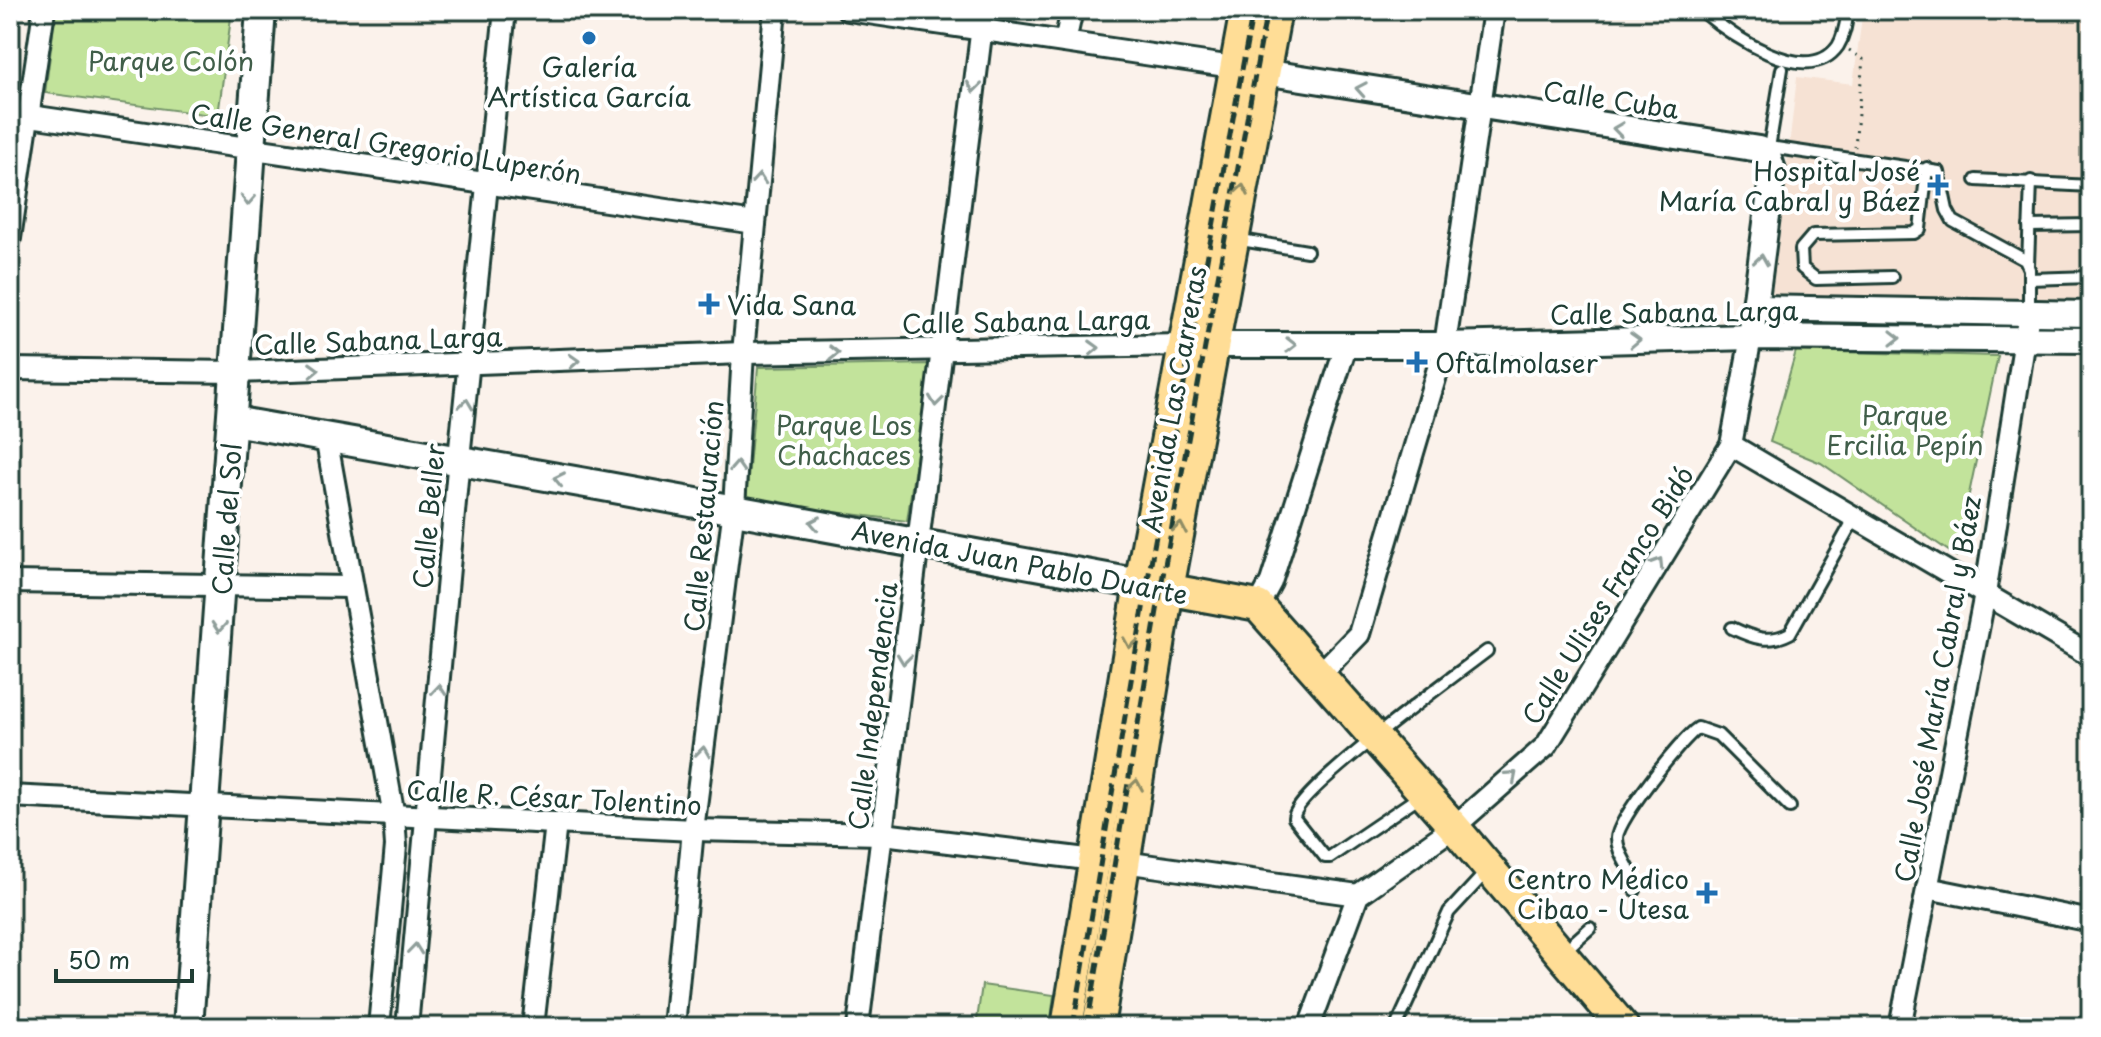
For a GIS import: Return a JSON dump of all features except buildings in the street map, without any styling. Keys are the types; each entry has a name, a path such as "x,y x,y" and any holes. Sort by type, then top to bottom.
{"main road":[{"name":"Calle del Sol","path":"188,1027 261,10"},
{"name":"Avenida Las Carreras","path":"1067,1027 1109,861 1154,586 1182,345 1246,10"},
{"name":"Avenida Las Carreras","path":"1154,586 1213,345 1276,10"},
{"name":"Avenida Juan Pablo Duarte","path":"233,421 459,458 603,488 734,508 1258,606"},
{"path":"1258,606 1454,827 1623,1027"},
{"name":"Avenida Las Carreras","path":"1098,1027 1109,861"}],"street":[{"path":"10,238 19,114 44,10"},
{"name":"Calle Beller","path":"407,1027 459,458 505,10"},
{"name":"Calle Restauración","path":"674,1027 693,830 734,508 743,353 775,10"},
{"path":"848,10 983,19 1065,42 1233,67"},
{"path":"1065,42 1072,10"},
{"path":"1320,674 1359,634 1445,345 1494,10"},
{"name":"Calle Independencia","path":"858,1027 983,19"},
{"name":"Calle Cuba","path":"1263,72 1769,151"},
{"name":"Calle General Gregorio Luperón","path":"19,114 488,186 755,223"},
{"path":"1751,337 1773,170 1769,151"},
{"name":"Calle Sabana Larga","path":"1754,308 2091,314"},
{"name":"Calle José María Cabral y Báez","path":"1900,1027 1985,594 2029,313"},
{"name":"Calle Sabana Larga","path":"10,369 236,372 743,353 943,352 1182,345 1445,345 1751,337 2091,340"},
{"name":"Calle Ulises Franco Bidó","path":"1358,895 1454,827 1546,746 1731,445 1751,337"},
{"path":"1258,606 1271,582 1346,346"},
{"path":"326,437 394,816 394,874 379,1027"},
{"path":"1731,445 2091,656"},
{"path":"10,582 352,587"},
{"name":"Calle R. César Tolentino","path":"10,796 693,830 883,834 1358,895"},
{"path":"533,1027 556,823"},
{"path":"1927,888 2091,921"},
{"path":"1309,1027 1358,895"}],"lane":[{"path":"1701,10 1733,38 1770,54 1797,61 1818,60 1839,44 1848,10"},
{"path":"1782,69 1769,151 1854,158 1939,172 1947,210 1953,221 2022,257 2028,265"},
{"path":"1892,277 1816,279 1802,268 1801,249 1813,235 1914,233 1920,229 1927,168"},
{"path":"1976,180 2091,186"},
{"path":"2029,313 2031,181"},
{"path":"2029,226 2091,225"},
{"path":"1233,239 1307,251"},
{"path":"2029,279 2091,277"},
{"path":"1732,628 1750,637 1775,641 1790,633 1854,519"},
{"path":"1424,794 1335,856 1325,857 1294,813 1300,803 1374,737 1487,651"},
{"path":"1635,890 1635,879 1619,851 1618,831 1652,779 1698,728 1718,735 1790,807"},
{"path":"1396,1027 1449,912 1488,869"},
{"path":"1561,953 1590,928"}],"path":[{"path":"1839,44 1863,59 1854,158"}],"shaded area":[{"name":"Hospital José María Cabral y Báez","path":"1863,10 2091,10 2091,300 1771,303 1797,77 1853,84"}],"green space":[{"name":"Parque Colón","path":"56,10 232,10 218,116 45,93"},
{"name":"Parque Ercilia Pepín","path":"1796,351 1998,356 1956,556 1821,463 1770,442"},
{"name":"Parque Los Chachaces","path":"930,364 907,521 746,501 758,367"},
{"path":"982,985 1054,995 1050,1027 976,1027"}],"railway":[{"path":"1073,1027 1148,579 1253,10"},
{"path":"1087,1027 1162,581 1267,10"}],"place":[{"name":"Galería Artística García","path":"589,38"},
{"name":"Hospital José María Cabral y Báez","path":"1938,185"},
{"name":"Vida Sana","path":"709,304"},
{"name":"Oftalmolaser","path":"1417,362"},
{"name":"Centro Médico Cibao - Utesa","path":"1707,893"}]}
